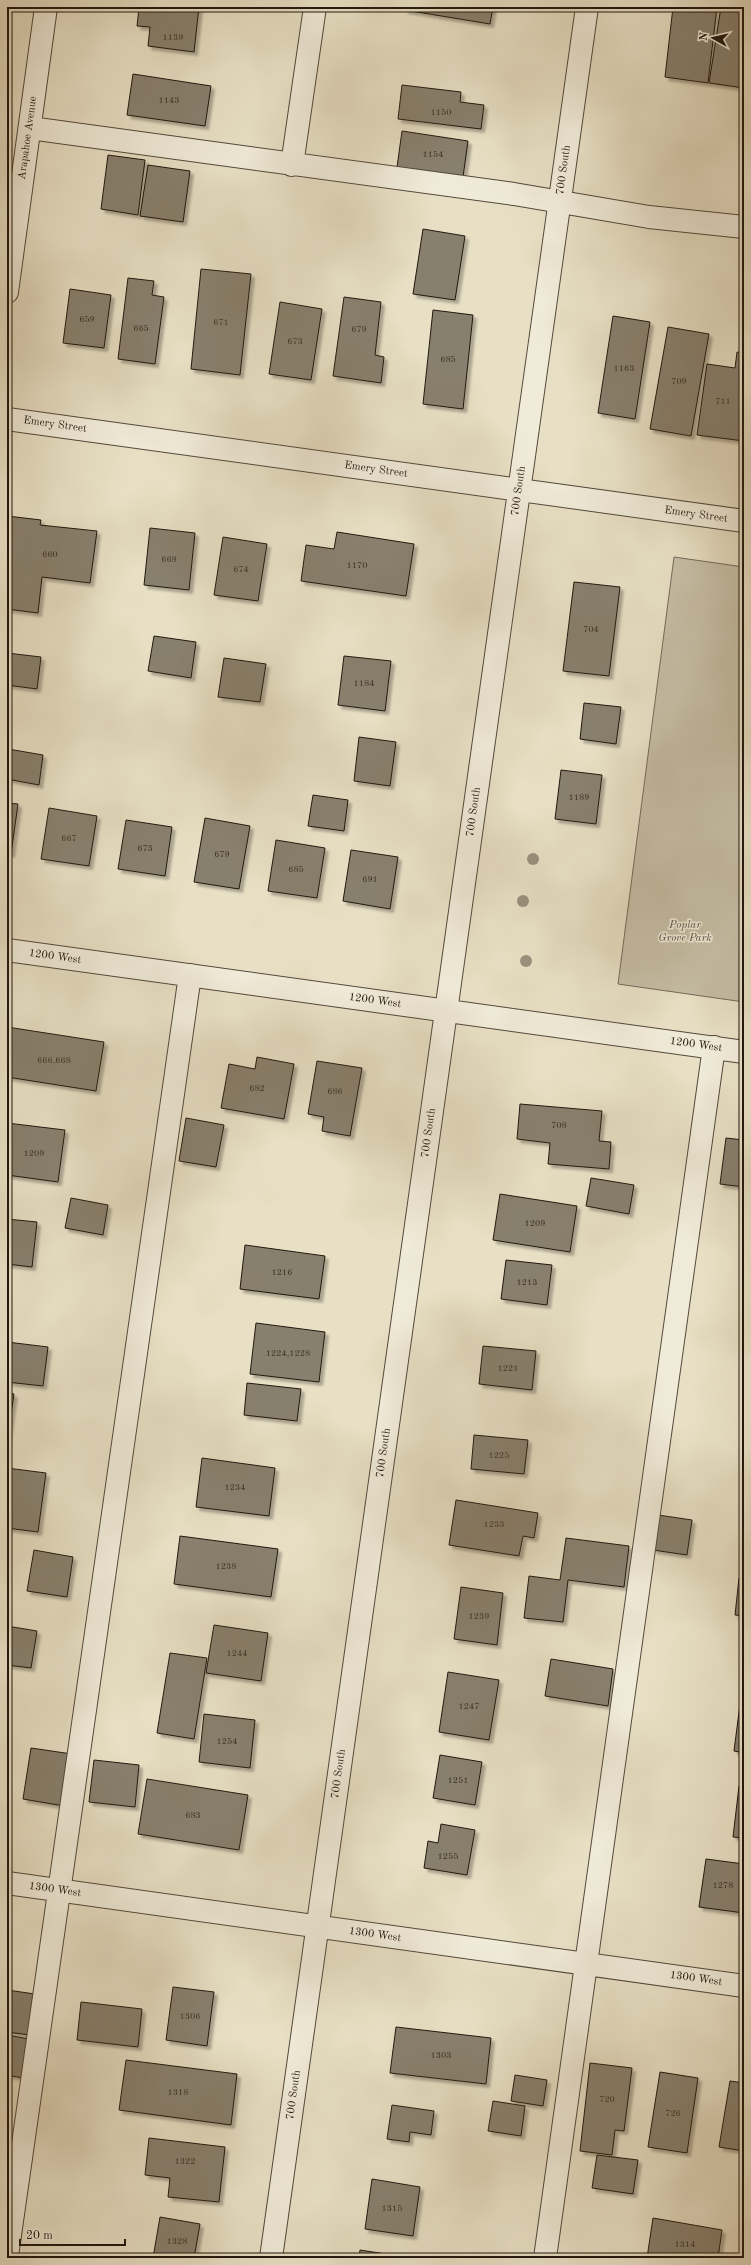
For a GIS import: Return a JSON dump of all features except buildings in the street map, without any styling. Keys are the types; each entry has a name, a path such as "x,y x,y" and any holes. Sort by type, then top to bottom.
{"street":[{"name":"Arapahoe Avenue","path":"7,292 16,162 30,128 46,7"},
{"path":"292,165 315,7"},
{"name":"700 South","path":"272,2258 587,7"},
{"path":"30,128 559,201 649,217 744,227"},
{"name":"Emery Street","path":"7,419 744,521"},
{"name":"1200 West","path":"7,950 744,1052"},
{"path":"7,2256 190,975"},
{"path":"545,2258 714,1048"},
{"name":"1300 West","path":"7,1883 744,1986"}],"green space":[{"name":"Poplar Grove Park","path":"674,557 744,567 744,1002 618,984"}]}
